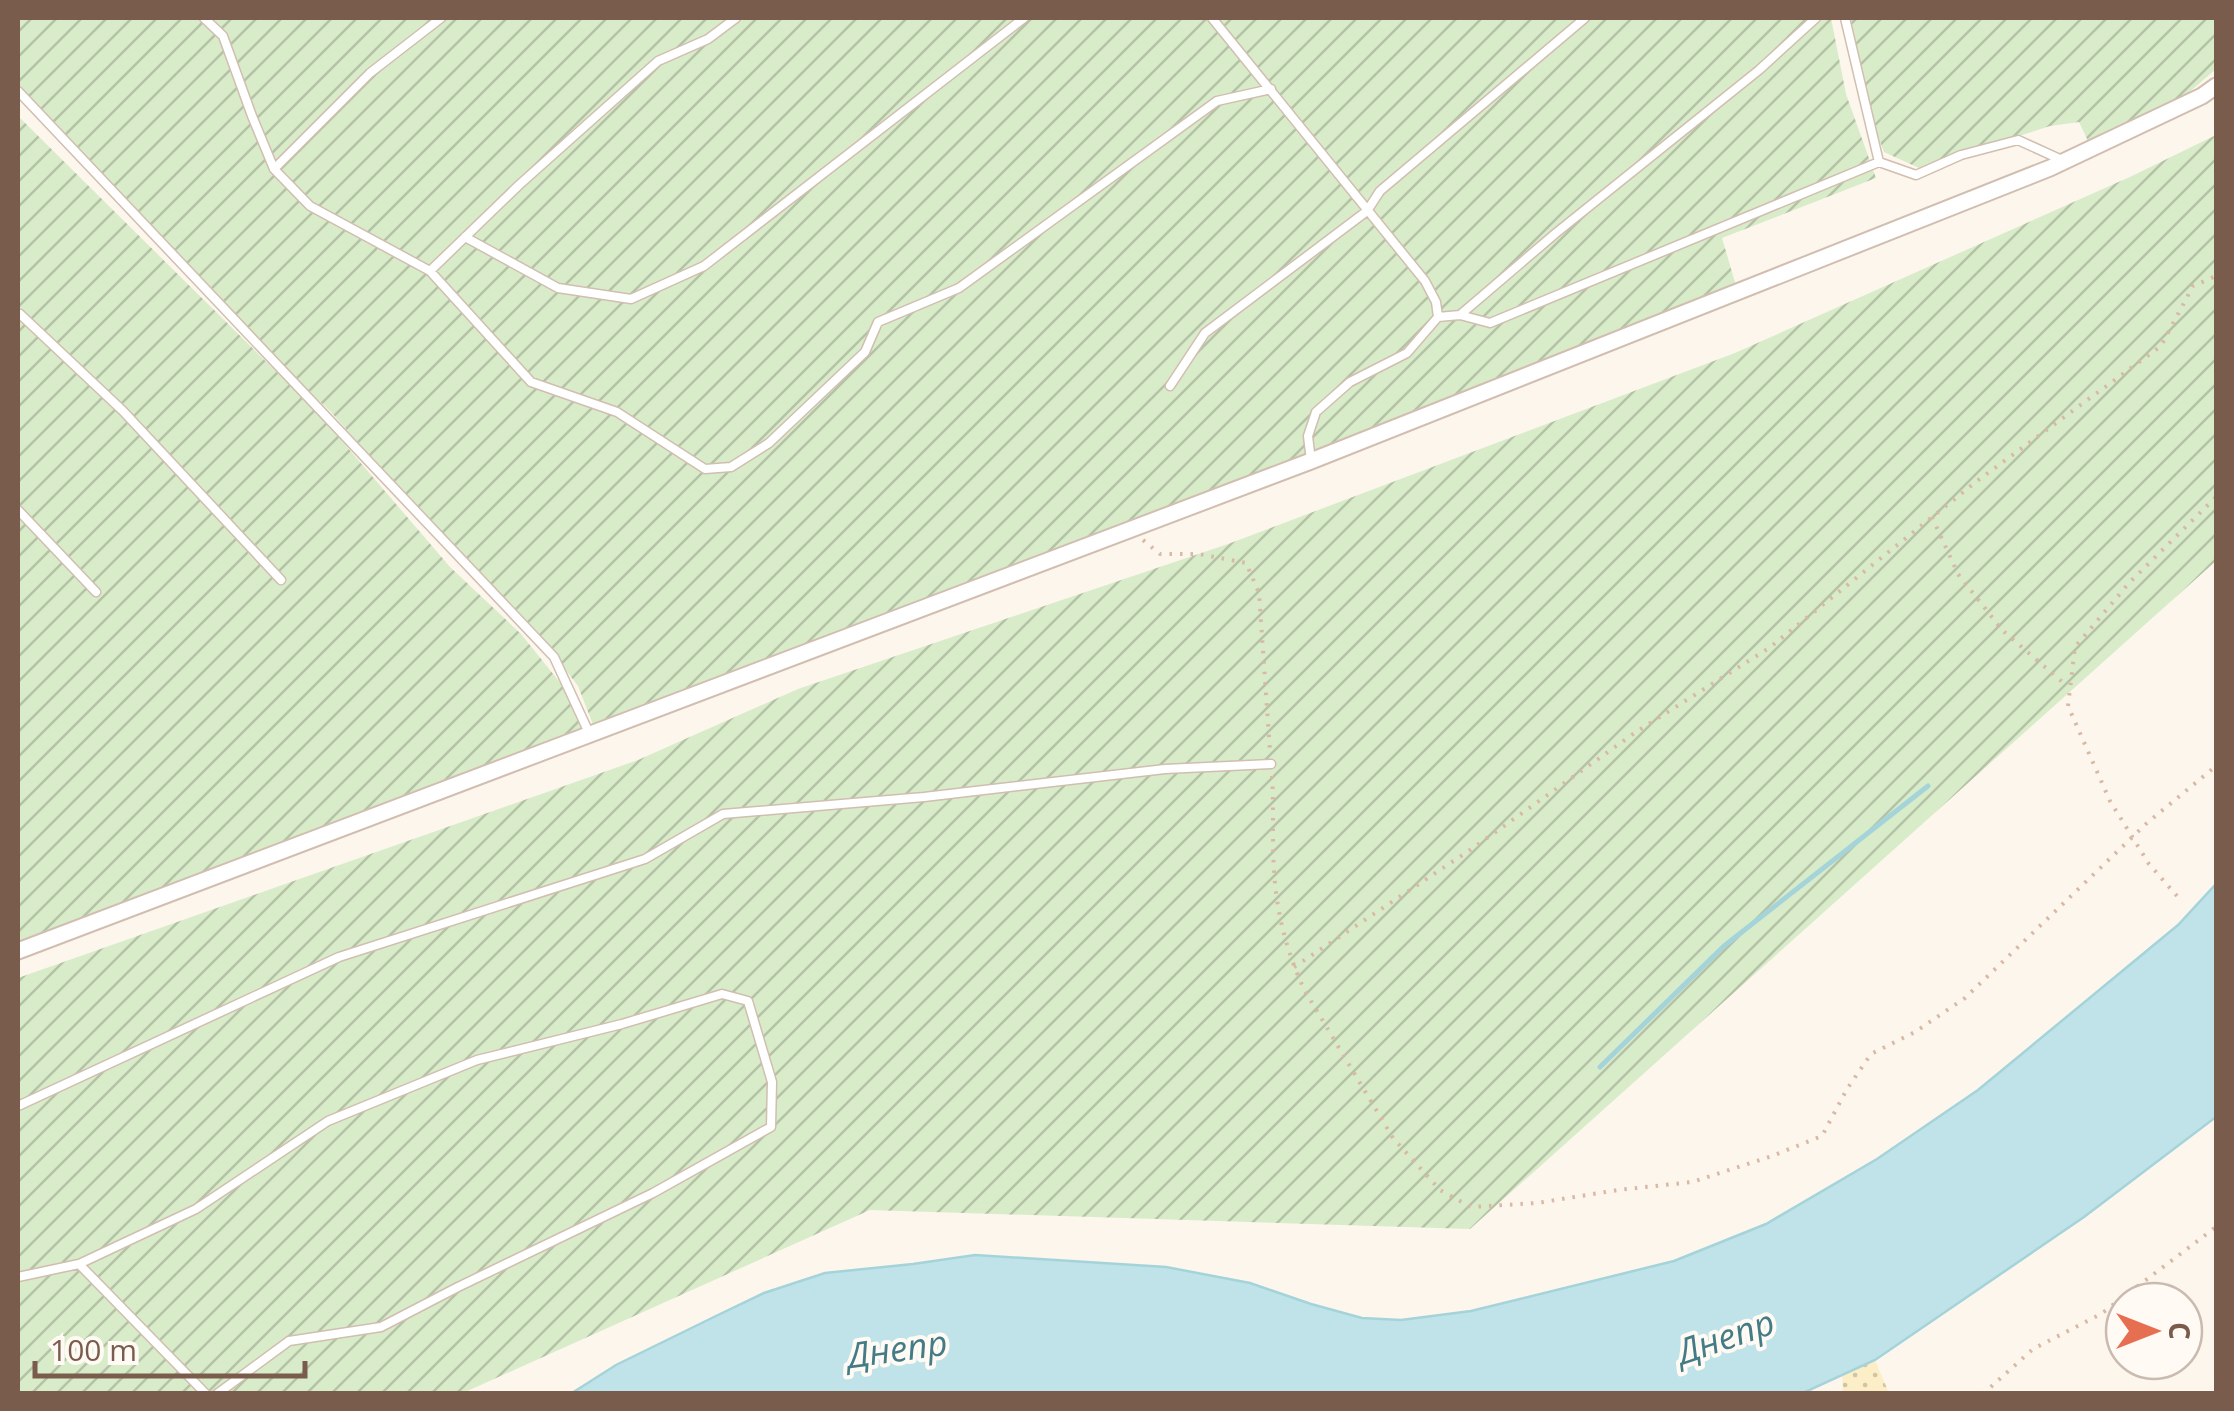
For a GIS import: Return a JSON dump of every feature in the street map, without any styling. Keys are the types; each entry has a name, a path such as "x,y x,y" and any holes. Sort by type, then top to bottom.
{"street":[{"path":"18,951 1311,461 2064,161 2216,86"}],"lane":[{"path":"204,18 222,36 274,169 310,206 430,271 531,382 617,412 705,469 731,467 769,443 866,352 878,322 959,288 1217,102 1271,88"},
{"path":"274,169 370,73 441,18"},
{"path":"430,271 658,61 708,39 736,18"},
{"path":"465,237 558,288 631,298 704,266 1024,18"},
{"path":"1212,18 1424,281 1436,302 1438,317"},
{"path":"1170,386 1204,333 1367,212 1380,191 1585,18"},
{"path":"1460,315 1556,232 1759,70 1816,18"},
{"path":"1845,18 1879,162"},
{"path":"18,91 554,657 590,735"},
{"path":"1311,461 1308,436 1316,412 1350,382 1407,352 1438,317 1460,315 1490,323 1879,162 1916,175 1961,155 2018,140 2064,161"},
{"path":"18,316 122,411 281,580"},
{"path":"18,510 96,592"},
{"path":"18,1106 339,957 646,859 723,814 924,797 1165,769 1271,764"},
{"path":"18,1278 79,1264 196,1209 328,1121 477,1060 722,994 748,1001 772,1082 770,1126 653,1193 381,1327 289,1342 218,1394"},
{"path":"79,1264 206,1394"}],"path":[{"path":"1294,967 1473,848 1636,732 1770,648 1976,481 2161,346 2193,286 2216,276"},
{"path":"2177,896 2149,864 2110,801 2068,706 2075,646 2129,583 2216,497"},
{"path":"1932,517 1958,574 2002,630 2070,688"},
{"path":"1131,531 1160,554 1198,554 1246,563 1259,592 1274,799 1274,874 1294,967 1394,1138 1440,1190 1472,1207 1536,1203 1692,1182 1822,1136 1870,1054 1915,1032 1965,998 2134,836 2216,766"},
{"path":"1983,1394 2033,1350 2100,1314 2216,1227"}],"sand":[{"path":"1875,1360 1889,1393 1843,1393 1842,1375"}],"green space":[{"path":"18,18 1831,18 1846,94 1876,178 1722,238 1739,296 1611,334 597,735 578,686 535,630 470,570 331,412 280,364 212,288 151,232 18,95"},
{"path":"1850,18 2216,18 2216,69 2179,101 2090,145 2079,122 2050,126 1919,168 1884,152 1860,89"},
{"path":"18,116 317,412 450,567 521,634 566,690 586,738 18,950"},
{"path":"2216,135 2216,561 1470,1229 870,1210 463,1393 18,1393 18,978 638,760 798,689 1228,544 1735,353"}],"water":[{"name":"Днепр","path":"2216,884 2216,1117 2084,1217 1875,1360 1803,1393 572,1393 616,1365 764,1293 825,1273 975,1255 1166,1267 1250,1283 1362,1318 1401,1320 1471,1311 1674,1261 1766,1224 1877,1159 1978,1090 2178,925"}],"waterway":[{"path":"1600,1067 1724,946 1928,786"}]}
